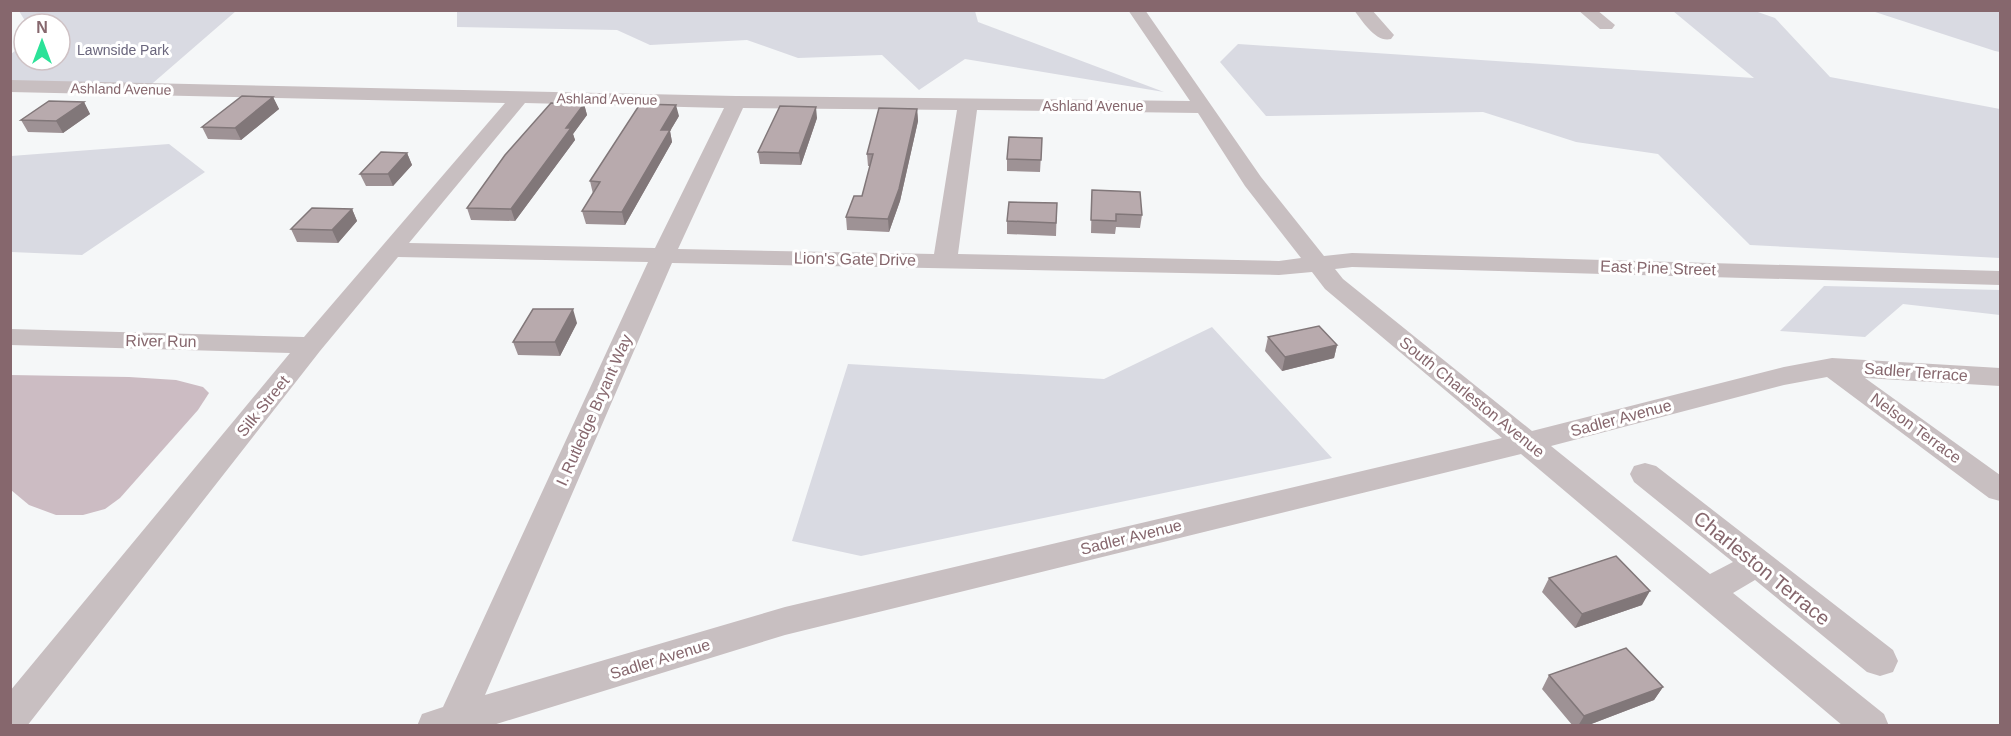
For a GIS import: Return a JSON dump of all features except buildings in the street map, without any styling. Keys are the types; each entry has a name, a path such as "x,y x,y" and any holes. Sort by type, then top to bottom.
{"street":[{"name":"South Charleston Avenue","path":"1136,10 1253,181 1334,284 1871,726"},
{"path":"1362,10 1384,35"},
{"path":"1586,10 1606,25"},
{"name":"Ashland Avenue","path":"10,86 736,102 1204,107"},
{"name":"Silk Street","path":"10,719 311,345 520,97"},
{"name":"I. Rutledge Bryant Way","path":"446,723 736,102"},
{"path":"945,261 968,105"},
{"name":"Lion's Gate Drive","path":"393,250 1279,268 1316,264"},
{"name":"East Pine Street","path":"1316,264 1352,260 2001,278"},
{"name":"River Run","path":"10,337 311,345"},
{"name":"Sadler Avenue","path":"446,723 785,621 1528,442 1784,376 1832,367"},
{"name":"Sadler Terrace","path":"1832,367 2001,377"},
{"name":"Nelson Terrace","path":"1832,367 2001,490"},
{"name":"Charleston Terrace","path":"1645,474 1880,661"},
{"path":"1708,591 1757,564"}],"green space":[{"name":"Lawnside Park","path":"236,11 146,89 11,86 12,53 12,72 72,72 72,12 20,12"},
{"path":"457,11 975,11 978,22 1164,92 965,59 919,90 882,55 798,58 747,40 650,45 617,30 457,27"},
{"path":"1673,11 1755,11 1775,18 1830,77 2000,109 2000,258 1750,245 1658,154 1576,142 1483,112 1266,116 1220,62 1238,44 1754,78"},
{"path":"1872,11 2000,11 2000,52 1995,51"},
{"path":"169,144 205,172 82,255 11,252 11,156"},
{"path":"1824,286 2000,290 2000,315 1903,304 1865,337 1780,331"},
{"path":"1212,327 1332,458 861,556 792,541 848,364 1104,379"}],"shaded area":[{"path":"10,375 176,380 203,387 209,393 198,410 120,498 105,509 83,515 56,515 29,505 11,490"}]}
